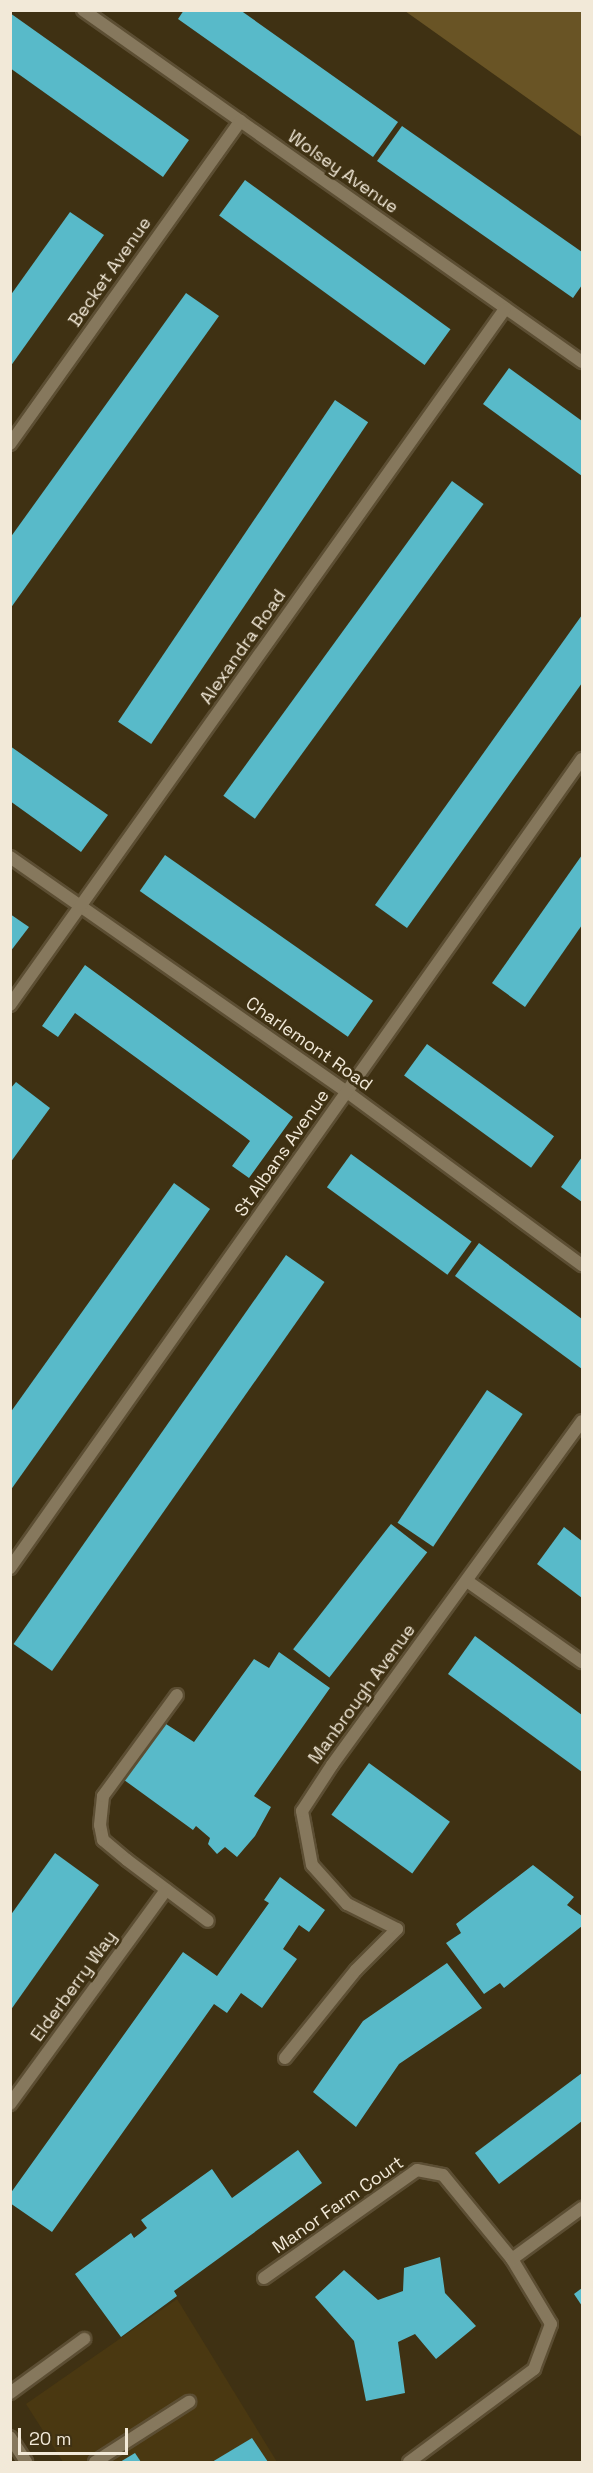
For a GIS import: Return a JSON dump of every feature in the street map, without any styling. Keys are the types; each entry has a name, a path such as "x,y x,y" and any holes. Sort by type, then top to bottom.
{"street":[{"name":"Wolsey Avenue","path":"83,10 582,362"},
{"name":"Becket Avenue","path":"10,444 240,122"},
{"name":"Alexandra Road","path":"10,1005 505,309"},
{"name":"St Albans Avenue","path":"10,1568 582,759"},
{"name":"Charlemont Road","path":"10,857 348,1092 582,1264"},
{"name":"Manbrough Avenue","path":"285,2058 357,1970 397,1929 347,1905 312,1865 302,1811 332,1765 582,1421"},
{"path":"467,1581 582,1662"},
{"path":"177,1695 103,1797 100,1825 103,1840 208,1922"},
{"name":"Elderberry Way","path":"10,2104 166,1890"},
{"name":"Manor Farm Court","path":"264,2278 417,2170 443,2175 512,2259 551,2324 534,2369 409,2463"},
{"path":"512,2259 582,2208"},
{"path":"10,2393 84,2339"},
{"path":"95,2463 189,2402"},
{"path":"10,2437 26,2463"}],"shaded area":[{"path":"405,11 582,11 582,137"},
{"path":"177,2299 277,2462 63,2462 26,2404"}],"building":[{"path":"184,10 240,10 398,122 373,157 178,19"},
{"path":"10,13 189,140 163,177 10,68"},
{"path":"402,126 582,252 582,285 573,298 377,161"},
{"path":"245,180 450,329 425,365 219,216"},
{"path":"70,212 104,235 10,367 10,296"},
{"path":"186,293 219,316 10,609 10,538"},
{"path":"509,368 582,421 582,476 483,404"},
{"path":"335,400 368,422 151,744 118,722"},
{"path":"452,481 484,504 255,819 223,796"},
{"path":"582,615 582,683 407,928 375,905"},
{"path":"10,746 108,815 81,852 10,801"},
{"path":"165,855 373,1001 348,1037 140,891"},
{"path":"582,855 582,925 525,1007 492,983"},
{"path":"10,914 29,927 10,952"},
{"path":"85,965 293,1117 249,1178 232,1166 250,1141 245,1137 75,1013 58,1037 42,1026"},
{"path":"427,1044 554,1136 531,1168 404,1076"},
{"path":"16,1082 50,1108 10,1163 10,1089"},
{"path":"351,1154 472,1242 447,1275 327,1187"},
{"path":"582,1157 582,1202 561,1187"},
{"path":"174,1183 210,1209 10,1491 10,1413"},
{"path":"479,1243 582,1319 582,1369 455,1276"},
{"path":"286,1255 325,1282 52,1671 14,1644"},
{"path":"487,1390 523,1414 433,1547 398,1523"},
{"path":"391,1524 427,1552 329,1678 293,1649"},
{"path":"564,1527 582,1541 582,1598 537,1564"},
{"path":"475,1636 582,1715 582,1772 448,1674"},
{"path":"279,1652 330,1688 254,1796 271,1807 255,1836 237,1857 225,1847 217,1854 208,1844 210,1838 196,1826 193,1830 120,1777 151,1736 155,1738 166,1724 194,1742 254,1659 269,1668"},
{"path":"369,1763 450,1822 412,1874 331,1815"},
{"path":"55,1853 99,1885 10,2011 10,1916"},
{"path":"533,1865 574,1897 567,1905 582,1916 582,1926 504,1988 500,1983 484,1994 446,1943 461,1933 456,1924"},
{"path":"280,1877 325,1910 309,1932 299,1925 283,1949 297,1959 262,2008 241,1993 227,2013 214,2004 52,2232 10,2203 10,2194 183,1952 217,1976 269,1903 264,1900"},
{"path":"447,1963 482,2008 399,2064 356,2127 313,2092 363,2021"},
{"path":"582,2073 582,2121 499,2184 475,2153"},
{"path":"298,2150 322,2183 174,2291 177,2296 121,2337 75,2274 131,2233 134,2238 147,2228 141,2220 212,2169 232,2198"},
{"path":"440,2257 445,2293 476,2326 436,2359 415,2334 398,2342 405,2393 366,2401 354,2341 315,2297 344,2270 378,2300 403,2291 404,2268"},
{"path":"582,2288 582,2306 574,2294"},
{"path":"252,2438 268,2462 212,2462"},
{"path":"135,2453 141,2462 120,2462"}]}
